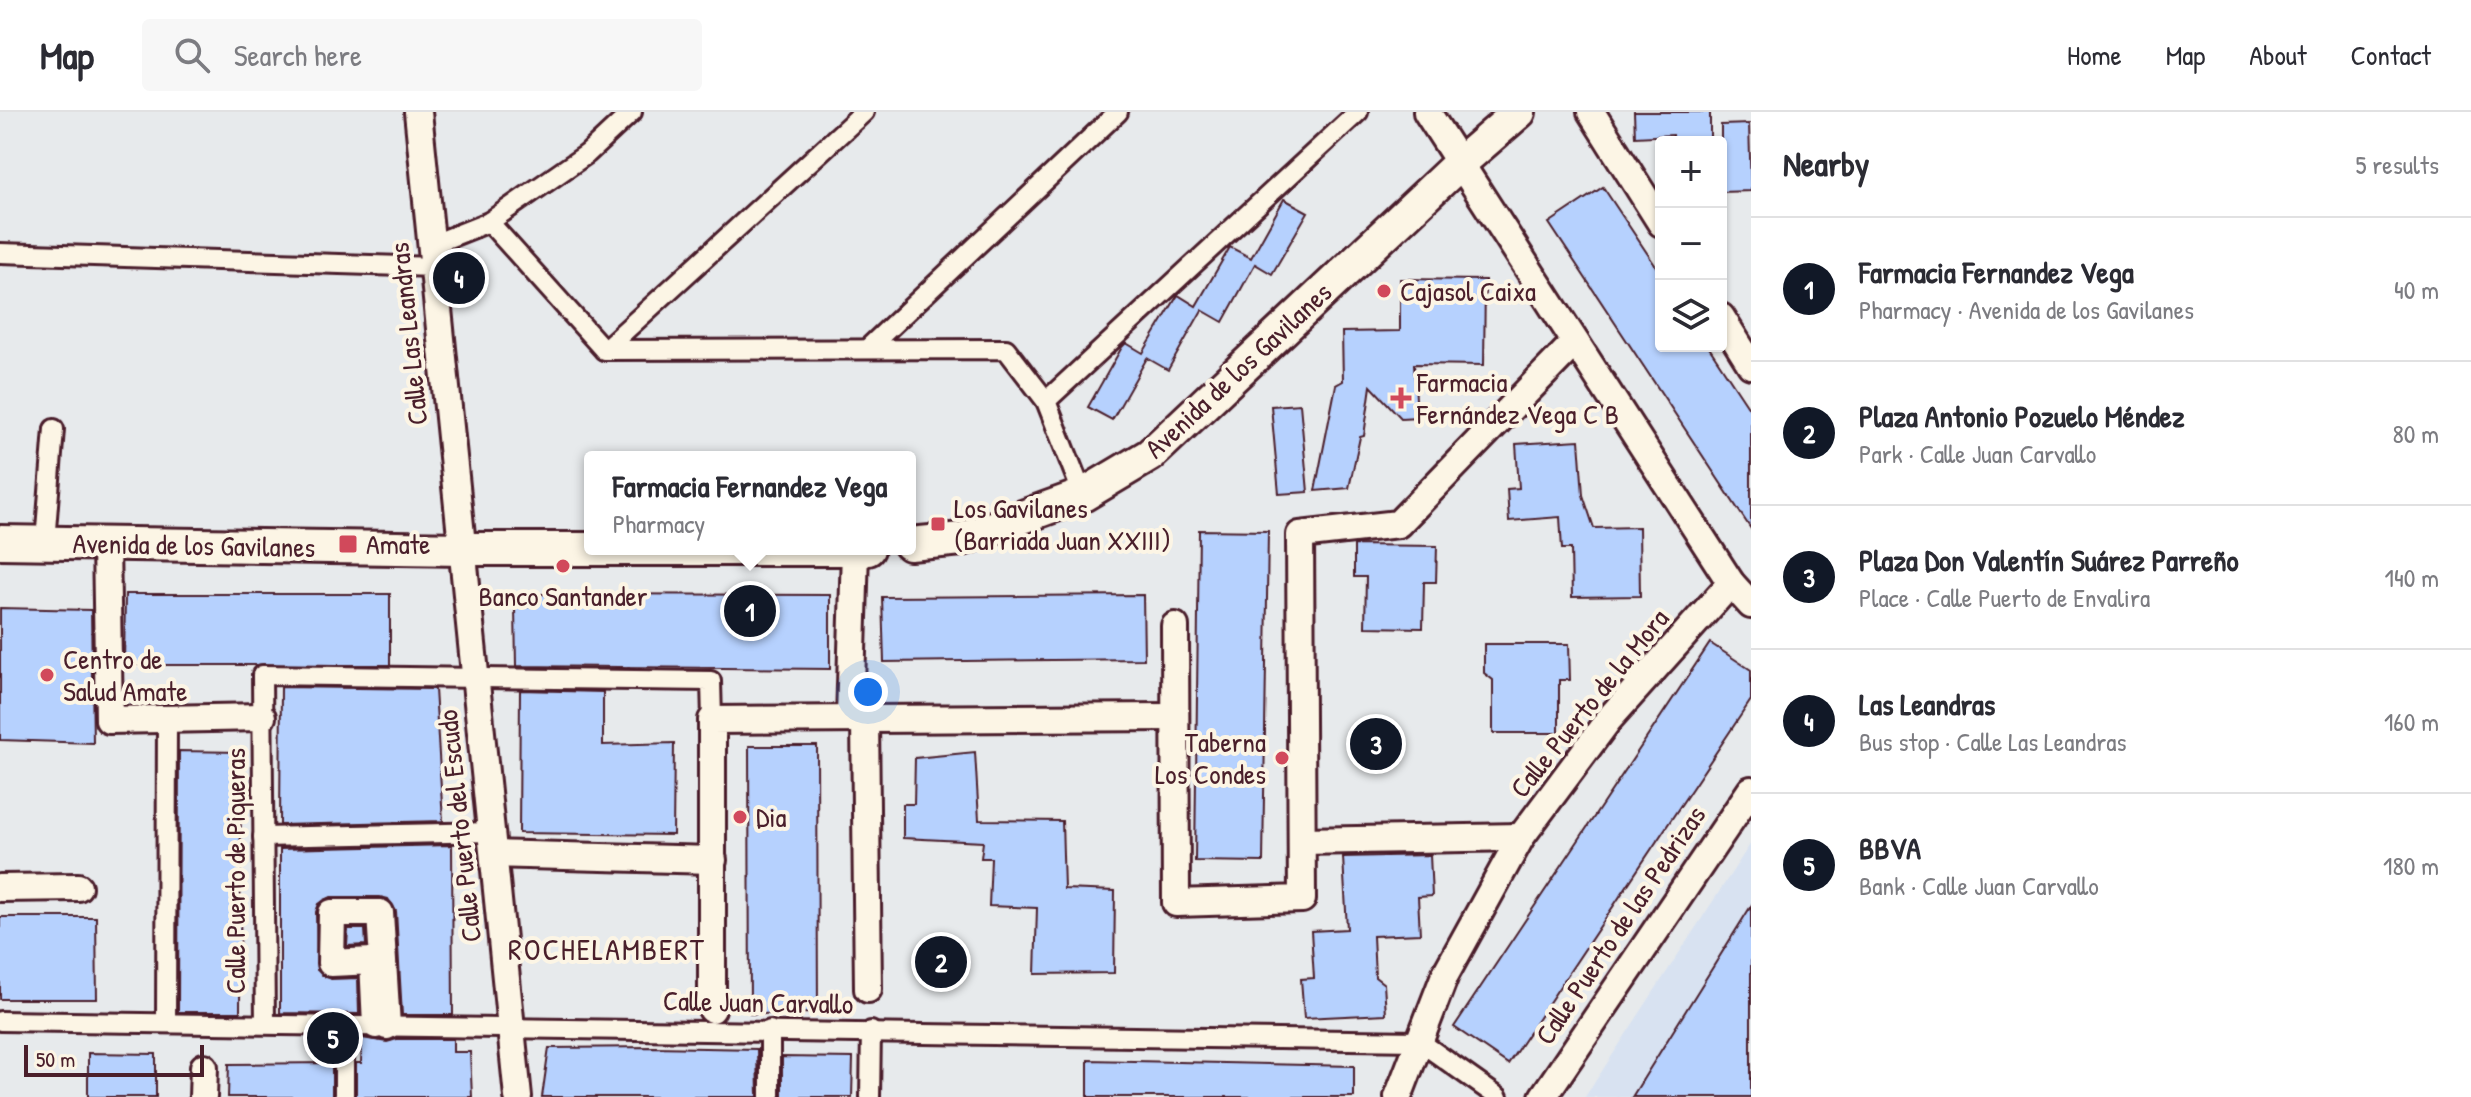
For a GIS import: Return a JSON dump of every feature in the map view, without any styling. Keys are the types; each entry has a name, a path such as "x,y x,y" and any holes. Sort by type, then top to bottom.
{"street":[{"name":"Calle Las Leandras","path":"418,112 464,549"},
{"path":"0,253 432,256 489,222 587,154 632,112"},
{"path":"604,350 864,112"},
{"path":"867,349 1118,112"},
{"path":"1046,401 1358,112"},
{"path":"1427,112 1731,583 1751,605"},
{"name":"Avenida de los Gavilanes","path":"916,543 962,539 1083,495 1150,455 1459,164 1519,112"},
{"path":"1591,112 1655,213"},
{"path":"489,222 604,350 1006,349 1046,401 1083,495"},
{"path":"1727,327 1751,365"},
{"path":"1175,626 1176,903 1302,899 1300,535 1398,524 1575,342"},
{"path":"45,542 54,429"},
{"name":"Avenida de los Gavilanes","path":"0,542 584,549"},
{"path":"106,544 109,720 262,717"},
{"name":"Calle Puerto del Escudo","path":"464,549 518,1097"},
{"path":"862,555 858,719 868,989"},
{"name":"Calle Puerto de la Mora","path":"1398,1097 1445,975 1521,837 1609,719 1731,583"},
{"name":"Calle Puerto de Piqueras","path":"265,1024 262,675 476,677"},
{"path":"476,677 711,681 712,1009"},
{"path":"712,720 1173,717"},
{"path":"166,1023 167,719"},
{"name":"Calle Puerto de las Pedrizas","path":"1543,1097 1751,790"},
{"path":"263,837 493,843 713,860"},
{"path":"1302,841 1521,837"},
{"path":"0,888 78,887"},
{"name":"Calle Juan Carvallo","path":"0,1021 1419,1041"},
{"path":"344,1025 344,1097"},
{"path":"770,1030 770,1097"},
{"path":"870,1097 871,1031"},
{"path":"1419,1041 1498,1097"},
{"path":"203,1097 204,1067"}],"shaded area":[{"path":"1751,843 1751,1097 1585,1097"}],"building":[{"path":"1634,112 1710,112 1710,136 1635,137"},
{"path":"1749,124 1751,191 1727,192 1727,136 1721,136 1721,125"},
{"path":"1603,187 1655,265 1655,352 1712,352 1751,411 1751,529 1549,223"},
{"path":"1284,199 1308,212 1272,274 1255,264 1223,322 1202,310 1168,370 1147,358 1112,420 1088,407 1122,347 1126,343 1143,353 1178,295 1196,306 1230,247 1251,258"},
{"path":"1400,279 1485,280 1484,365 1414,364 1417,417 1401,418 1371,386 1364,436 1360,437 1349,488 1315,491 1336,385 1343,381 1342,332 1400,331"},
{"path":"1300,404 1308,492 1279,494 1271,406"},
{"path":"1579,440 1583,495 1594,528 1639,527 1640,596 1572,597 1571,549 1562,549 1560,517 1509,521 1507,489 1519,488 1516,444"},
{"path":"1199,530 1268,531 1263,862 1195,861"},
{"path":"1354,545 1437,546 1436,582 1424,582 1423,628 1365,627 1366,577 1354,577"},
{"path":"125,594 390,594 390,665 124,665"},
{"path":"529,594 830,595 830,669 516,666 515,607 530,607"},
{"path":"1143,595 1144,659 884,662 882,597"},
{"name":"Centro de Salud Amate","path":"0,608 91,610 93,743 0,740"},
{"path":"1710,643 1751,670 1751,700 1508,1064 1454,1027"},
{"path":"1484,644 1569,644 1570,680 1559,680 1559,733 1493,733 1493,680 1484,673"},
{"path":"281,687 435,689 443,821 280,825"},
{"path":"520,690 603,692 603,745 674,743 673,835 519,833"},
{"path":"749,746 817,746 818,1013 750,1014"},
{"path":"179,751 241,752 240,1012 178,1012"},
{"path":"975,752 979,820 1062,821 1064,889 1115,891 1114,973 1035,974 1037,908 989,906 991,858 981,858 983,842 903,838 903,804 914,804 915,758"},
{"path":"452,845 453,1015 402,1015 396,911 388,899 380,897 331,897 319,904 316,912 317,970 331,979 358,978 359,1014 280,1013 280,849"},
{"path":"1430,855 1432,896 1418,897 1420,934 1373,936 1375,977 1384,984 1386,1014 1304,1018 1301,979 1314,978 1311,931 1347,929 1343,857"},
{"path":"1751,906 1751,1097 1632,1097"},
{"path":"0,917 96,917 97,999 0,999"},
{"path":"348,929 365,929 366,945 347,946"},
{"path":"362,1038 387,1042 397,1039 453,1039 453,1052 470,1052 472,1097 356,1097 356,1063 361,1063"},
{"path":"549,1048 757,1049 758,1097 542,1097"},
{"path":"88,1053 156,1054 156,1097 88,1097"},
{"path":"782,1057 853,1058 852,1097 782,1097"},
{"path":"1088,1060 1354,1066 1354,1097 1088,1097"},
{"path":"332,1063 332,1097 228,1097 229,1064"}],"place":[{"name":"Las Leandras","path":"459,278"},
{"name":"Cajasol Caixa","path":"1384,291"},
{"name":"Farmacia Fernández Vega C B","path":"1401,398"},
{"name":"Los Gavilanes (Barriada Juan XXIII)","path":"938,524"},
{"name":"Amate","path":"348,544"},
{"name":"Banco Santander","path":"563,566"},
{"name":"Farmacia Fernandez Vega","path":"750,611"},
{"name":"Centro de Salud Amate","path":"47,675"},
{"name":"Plaza Don Valentín Suárez Parreño","path":"1376,744"},
{"name":"Taberna Los Condes","path":"1282,758"},
{"name":"Dia","path":"740,817"},
{"name":"Plaza Antonio Pozuelo Méndez","path":"941,962"},
{"name":"BBVA","path":"333,1038"}],"district":[{"name":"ROCHELAMBERT","path":"607,950"}]}
